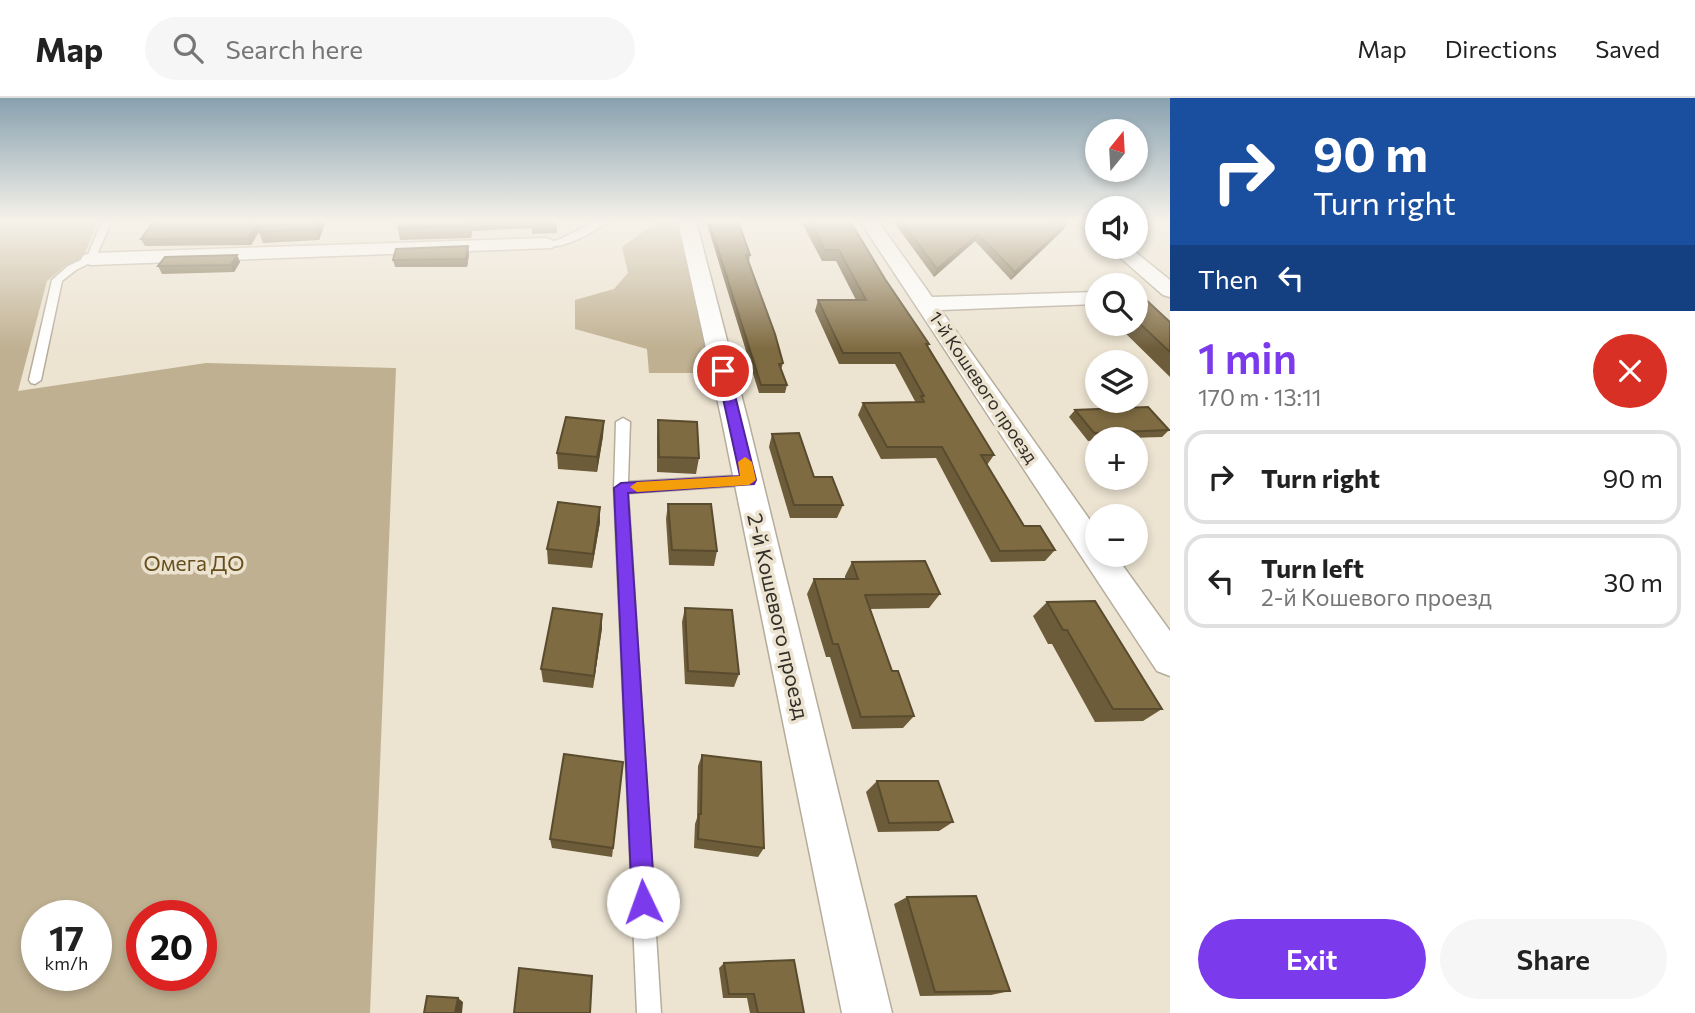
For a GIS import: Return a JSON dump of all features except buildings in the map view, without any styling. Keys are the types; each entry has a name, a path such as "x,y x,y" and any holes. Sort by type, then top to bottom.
{"street":[{"name":"2-й Кошевого проезд","path":"697,264 749,480 867,1013"},
{"name":"1-й Кошевого проезд","path":"899,264 1085,535"},
{"path":"1136,264 1170,293"},
{"path":"1148,296 1170,293"},
{"path":"927,304 1085,298"},
{"name":"1-й Кошевого проезд","path":"1107,567 1170,660"}],"lane":[{"path":"35,380 57,280 81,264"},
{"path":"623,422 621,488 649,1013"},
{"path":"621,488 749,480"}],"green space":[{"name":"Омега ДО","path":"0,264 71,264 47,281 18,391 206,363 396,368 370,1013 0,1013"},
{"path":"626,264 689,264 711,373 649,373 647,349 575,329 575,300 614,289 628,273"}],"slow traffic":[{"path":"637,487 749,480 745,462"}],"route":[{"path":"643,902 621,488 749,480 723,371"}]}
